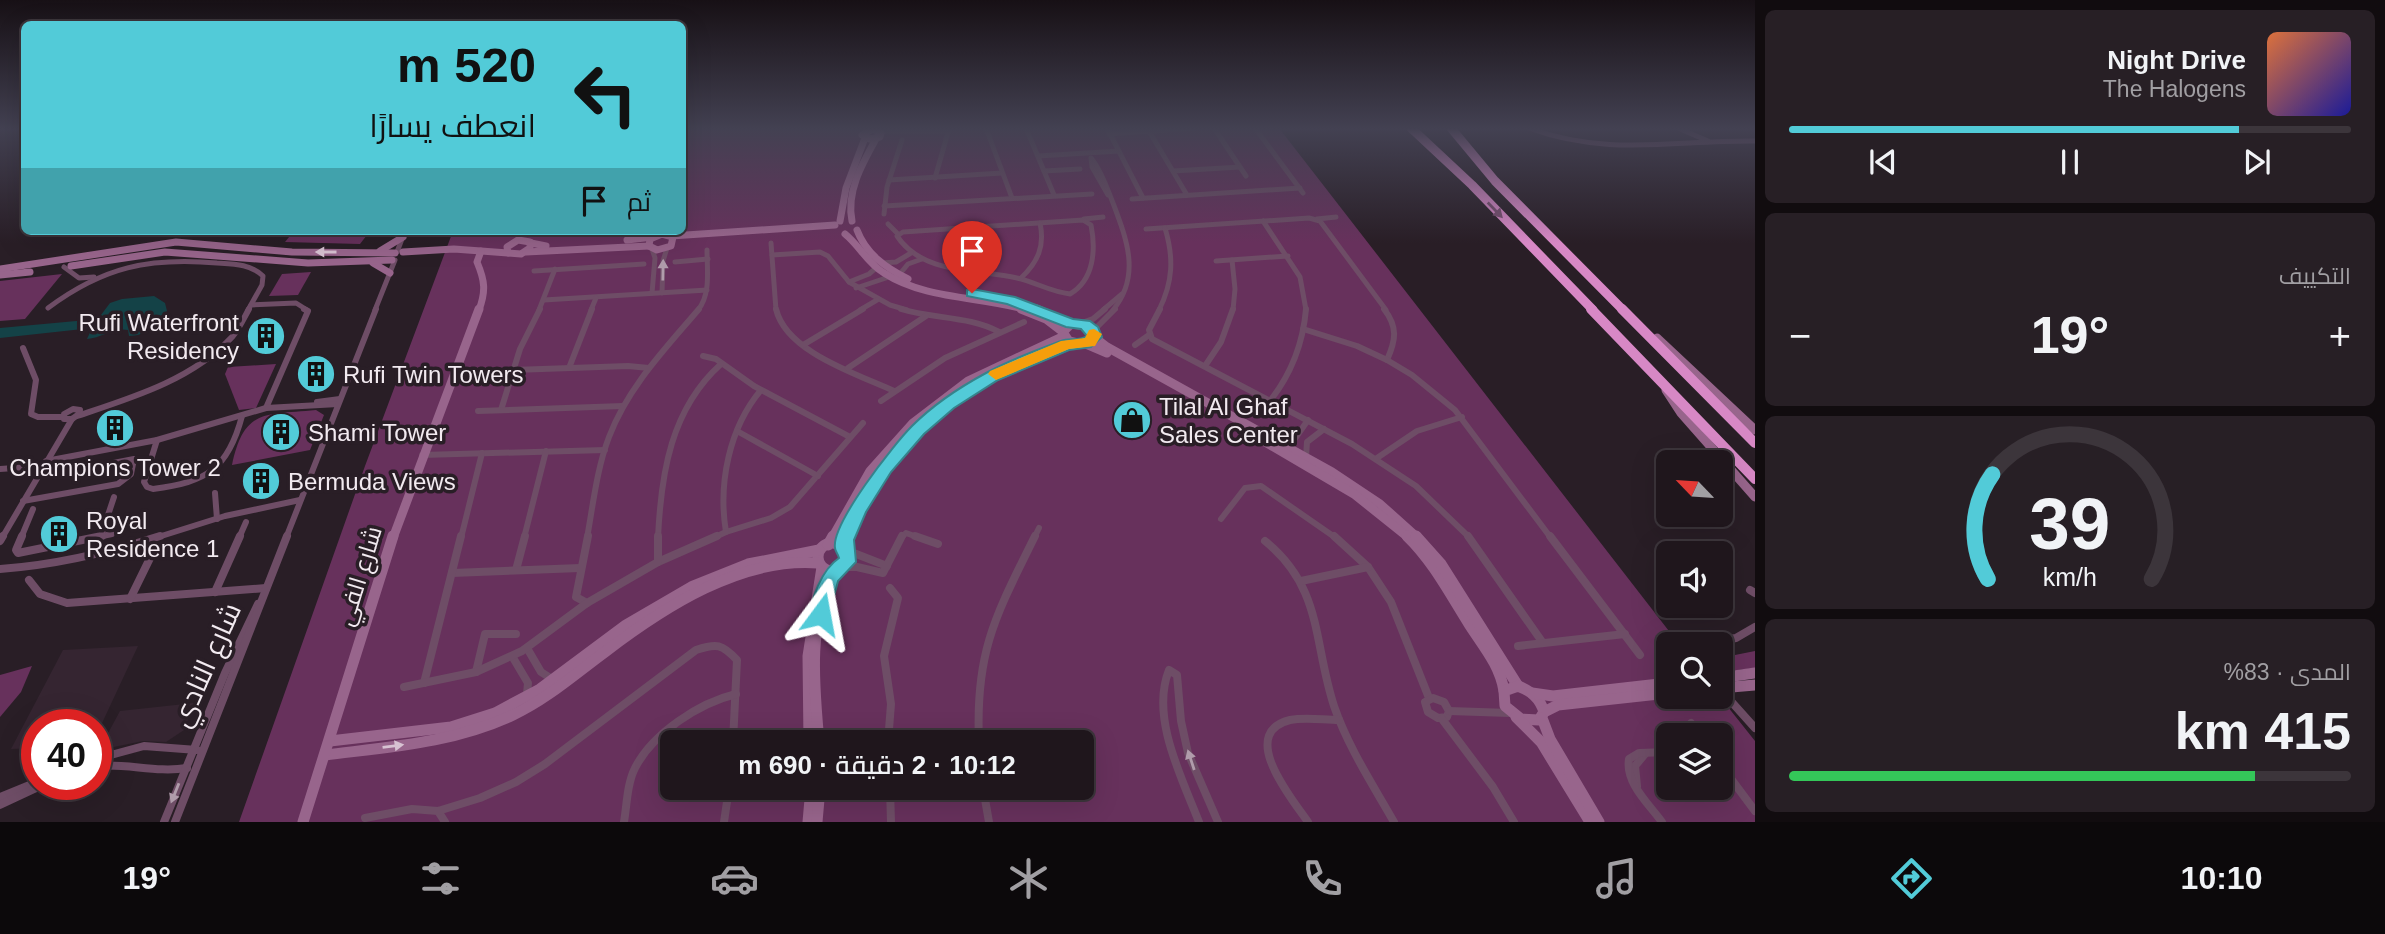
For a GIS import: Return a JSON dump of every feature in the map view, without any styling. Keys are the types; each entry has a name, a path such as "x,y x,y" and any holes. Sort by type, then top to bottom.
{"highway":[{"path":"1451,166 1755,479"},
{"path":"1482,166 1755,443"},
{"path":"1485,166 1486,172"}],"street":[{"path":"837,226 854,166"},
{"path":"864,166 854,190 850,213 852,221 857,224 861,241 889,277 929,292 996,302 1024,310 1049,321 1073,343"},
{"path":"884,214 893,166"},
{"path":"935,177 938,166"},
{"path":"1000,166 1012,198"},
{"path":"1042,166 1054,195"},
{"path":"817,730 814,687 816,648 825,591 848,559 845,549 855,518 893,457 930,419 993,376 1091,337 1114,309 1122,294 1131,271 1131,252 1127,234 1095,166"},
{"path":"1127,166 1143,198"},
{"path":"1169,166 1187,195"},
{"path":"1132,199 1301,191 1283,166"},
{"path":"1172,171 1240,167 1246,176"},
{"path":"1044,171 1080,169"},
{"path":"889,180 1002,173"},
{"path":"884,206 1092,194"},
{"path":"898,234 1103,217"},
{"path":"1146,229 1336,217"},
{"path":"1316,219 1324,223 1390,313 1395,325 1396,340 1387,360"},
{"path":"849,282 866,275 879,265 909,255 947,267 1021,278 1062,293 1073,293 1082,283 1093,259 1095,244 1091,225 1082,220"},
{"path":"510,247 515,255 628,245 650,247 670,242 837,226 852,221"},
{"path":"1263,221 1288,256 1303,285 1305,309 1303,329 1290,372 1270,401"},
{"path":"1021,278 1040,255 1043,236 1040,223"},
{"path":"888,224 898,234 898,241 913,261"},
{"path":"837,226 879,265 902,271 946,290 1010,300 1076,324 1107,347 1282,443 1371,498 1427,546 1448,573 1518,686"},
{"path":"1165,228 1173,256 1172,278 1165,301 1149,328 1149,335 1155,341 1377,458 1416,486 1465,532 1543,643"},
{"path":"845,234 857,230"},
{"path":"377,252 402,235"},
{"name":"شارع النادي","path":"164,822 185,768 198,750 245,629 265,592 404,235"},
{"path":"510,247 519,235"},
{"path":"525,235 529,242 526,252"},
{"path":"0,275 165,252 273,261 365,262 397,256 491,250 529,242 547,246 653,237 670,242"},
{"path":"652,293 654,258 648,241 653,237"},
{"path":"1552,239 1755,430"},
{"path":"662,293 663,261 670,242"},
{"path":"0,269 61,262 162,243 212,244 303,252 377,252 397,256"},
{"path":"771,243 779,321 788,334 803,345 894,391"},
{"path":"200,253 212,244"},
{"path":"587,603 576,597 605,450 623,406 649,368 697,312 707,290 708,250"},
{"path":"463,251 466,258 478,268"},
{"path":"478,268 481,251"},
{"path":"772,255 803,253 819,256 831,263 856,288 877,300 926,316 984,324 999,332"},
{"path":"1216,261 1288,256"},
{"path":"23,348 24,360 33,372 36,384 31,414 38,417 68,417 90,412 145,394 200,364 228,342 264,280 260,272 251,267 166,259 89,278 77,277 64,267"},
{"path":"675,261 708,259"},
{"path":"902,271 913,261 922,259"},
{"path":"1205,366 1220,345 1234,309 1236,284 1232,260"},
{"path":"896,261 902,271"},
{"path":"77,277 80,271 96,262"},
{"path":"365,262 378,265 390,273"},
{"path":"534,271 644,264"},
{"name":"شارع الفي","path":"303,822 397,524 485,294 485,281 478,268"},
{"path":"501,410 524,337 544,300 555,270"},
{"path":"48,308 65,295 109,273"},
{"path":"866,275 873,280"},
{"path":"856,288 873,280 889,277"},
{"path":"544,300 707,290"},
{"path":"809,730 809,637 824,547 870,471 913,423 968,381 1063,334 1076,324 1093,319 1122,294"},
{"path":"569,368 596,298"},
{"path":"803,345 877,300"},
{"path":"251,305 296,303 308,311 266,408"},
{"path":"848,368 926,316"},
{"path":"881,401 945,358 1024,322"},
{"path":"1303,329 1357,346 1387,360 1412,375 1462,417 1640,655"},
{"path":"1135,345 1149,335"},
{"path":"1091,337 1327,477 1388,519 1413,543 1435,569 1499,671 1504,691 1503,702 1549,753 1590,822"},
{"path":"703,356 850,437"},
{"path":"658,562 669,447 690,399 711,370 721,364"},
{"path":"513,370 628,366 649,368"},
{"path":"1664,386 1681,413 1755,496"},
{"path":"726,531 724,518 728,464 745,408 761,390"},
{"path":"0,469 44,464 157,440 266,408 339,401"},
{"path":"478,411 623,406"},
{"path":"157,440 145,482 147,487 153,489 218,469 229,456 242,416"},
{"path":"0,541 68,417"},
{"path":"1377,458 1417,431 1462,417"},
{"path":"1282,443 1294,440 1308,420"},
{"path":"404,687 477,673 496,661 527,648 587,603 658,562 726,531 784,511 799,499 863,423"},
{"path":"1306,457 1306,444 1324,429"},
{"path":"737,431 818,476"},
{"path":"1300,433 1310,438"},
{"path":"422,455 605,450"},
{"path":"516,570 545,452"},
{"path":"424,683 482,453"},
{"path":"23,501 118,484 131,474 134,459 62,473"},
{"path":"1221,519 1245,488 1261,486 1334,536 1368,567 1391,602 1429,698"},
{"path":"215,493 217,519"},
{"path":"101,536 114,497"},
{"path":"0,569 54,563 128,546 256,507 300,500"},
{"path":"33,509 16,552 25,553 112,534"},
{"path":"215,592 246,522"},
{"path":"979,730 979,685 986,649 996,618 1039,528"},
{"path":"885,569 904,534 938,544"},
{"path":"1265,541 1283,556 1301,581 1316,616 1318,644 1339,720 1394,822"},
{"path":"54,563 62,545"},
{"path":"330,741 451,727 495,713 554,680 626,625 693,586 748,564 824,547 845,549 885,569"},
{"path":"130,599 154,550"},
{"path":"325,755 427,741 481,728 546,696 629,634 697,593 760,569 796,562 839,568 885,569"},
{"path":"1301,581 1368,567"},
{"path":"452,573 580,568"},
{"path":"29,580 40,594 56,601 130,599 215,592 265,592"},
{"path":"889,730 891,705 884,656 898,598 890,588"},
{"path":"1733,639 1755,627"},
{"path":"477,673 485,634 516,634"},
{"path":"1518,646 1625,635"},
{"path":"365,818 389,818 417,808 439,811 480,798 533,772 701,647 720,645 732,652 737,665 734,730"},
{"path":"527,648 541,672 554,680"},
{"path":"512,656 528,683 524,698"},
{"path":"1199,822 1176,759 1168,724 1163,692 1165,678 1170,670 1177,675 1181,721 1188,753 1219,822"},
{"path":"1733,676 1755,673"},
{"path":"1504,691 1518,686 1553,696 1656,684"},
{"path":"1733,688 1755,685"},
{"path":"1532,692 1542,704 1550,739 1599,822"},
{"path":"624,822 631,778 645,751 713,701 736,694"},
{"path":"1429,698 1441,700 1449,710 1514,715 1531,722 1558,705 1656,694"},
{"path":"1429,698 1425,705 1428,712 1442,719 1493,787 1514,822"},
{"path":"1733,703 1755,728"},
{"path":"1442,719 1447,717 1449,710"},
{"path":"1308,822 1267,756 1267,740 1274,728 1287,721 1339,720"},
{"path":"112,755 144,746 198,750"},
{"name":"شارع النادي","path":"175,822 197,765 198,750"},
{"path":"1656,753 1645,754 1635,766 1637,786 1662,822"},
{"path":"112,765 125,765 154,772 197,765"},
{"path":"1733,781 1755,811"},
{"path":"0,797 21,788"},
{"path":"0,805 21,795"},
{"path":"724,822 727,800"},
{"path":"808,822 810,800"},
{"path":"817,822 819,800"},
{"path":"890,800 891,822"},
{"path":"985,800 989,822"},
{"path":"439,811 445,822"}],"shaded area":[{"path":"686,166 1309,166 1656,614 1656,618 1670,632 1656,632 1656,709 1730,709 1755,741 1755,822 239,822 365,466 452,235 686,235"},
{"path":"291,235 367,235 360,244 285,242"},
{"path":"311,272 298,295 269,296 282,274"},
{"path":"62,274 25,319 0,321 0,281"},
{"path":"276,364 256,408 239,410 225,374 228,367"},
{"path":"316,410 324,415 310,450 232,465 243,433 259,418"},
{"path":"138,646 109,709 32,709 63,650"},
{"path":"1755,651 1755,668 1733,671 1733,655"},
{"path":"32,666 21,692 0,717 0,675"},
{"path":"194,703 184,730 166,742 143,741 112,747 112,726 120,711"},
{"path":"21,730 21,749 11,749"}],"water":[{"path":"154,296 165,303 167,311 156,325 141,334 129,336 128,330 123,329 87,339 92,328 0,338 0,328 98,319 110,303"}],"slow traffic":[{"path":"996,374 1067,345 1086,344 1093,340 1094,334"}],"place":[{"name":"Rufi Waterfront Residency","path":"266,336"},
{"name":"Rufi Twin Towers","path":"316,374"},
{"name":"Tilal Al Ghaf Sales Center","path":"1132,420"},
{"name":"Champions Tower 2","path":"115,428"},
{"name":"Shami Tower","path":"281,432"},
{"name":"Bermuda Views","path":"261,481"},
{"name":"Royal Residence 1","path":"59,534"}],"route":[{"path":"821,614 829,579 835,570 847,562 845,540 859,509 893,457 918,430 948,404 993,376 1067,345 1086,344 1093,340 1093,331 1085,325 1071,324 1010,300 972,293"}]}
